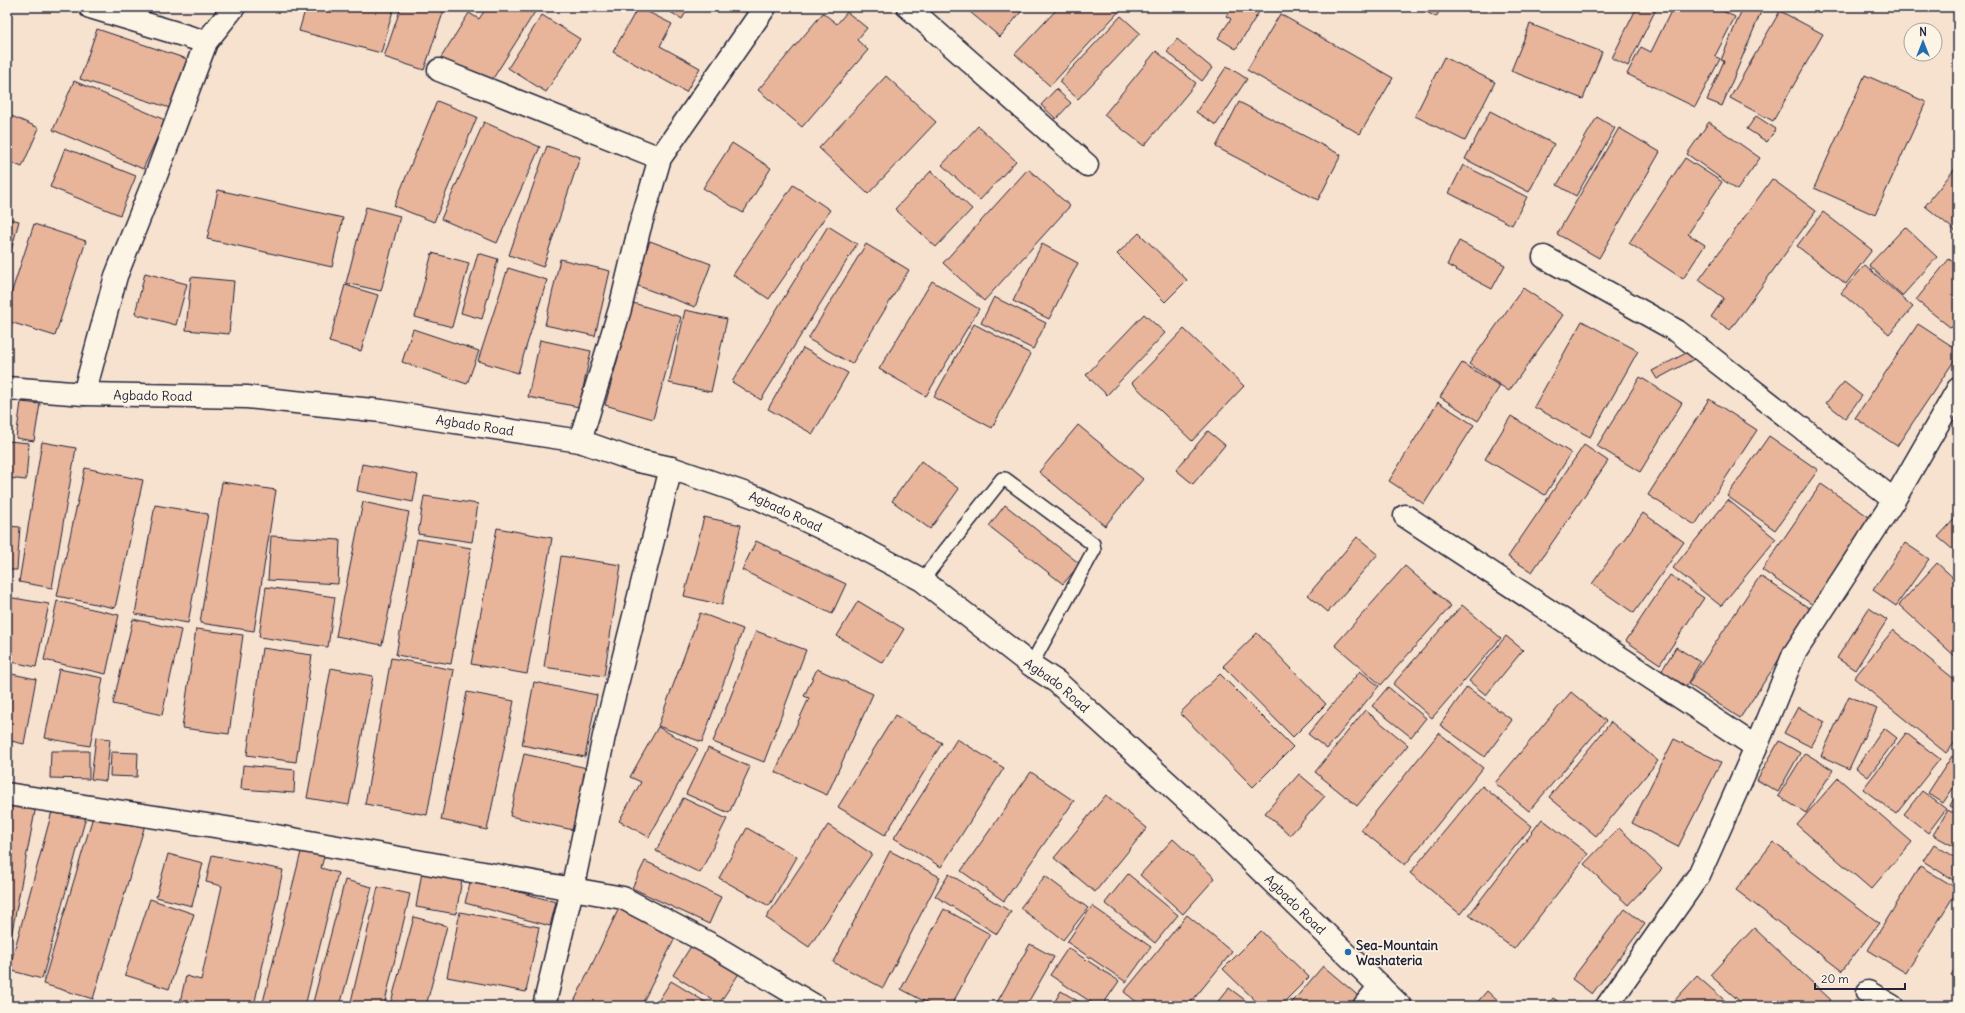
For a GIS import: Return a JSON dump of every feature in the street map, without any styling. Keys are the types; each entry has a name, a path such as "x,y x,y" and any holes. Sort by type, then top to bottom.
{"street":[{"path":"90,7 206,42"},
{"path":"84,394 116,276 157,173 206,42 234,7"},
{"path":"580,441 620,308 639,230 660,158 765,7"},
{"path":"908,7 1087,165"},
{"path":"439,70 660,158"},
{"path":"1544,257 1677,331 1894,500"},
{"name":"Agbado Road","path":"7,388 84,394 247,397 382,411 580,441 634,460 671,468 758,498 847,540 922,580 1031,665 1057,682 1214,825 1400,1006"},
{"path":"1607,1006 1699,875 1756,747 1794,654 1894,500 1958,389"},
{"path":"544,1006 572,890 604,736 671,468"},
{"path":"1405,516 1756,747"},
{"path":"7,794 259,833 623,898 649,910 714,946 815,1006"},
{"path":"1364,1006 1380,986"},
{"path":"1868,992 1892,1006"}],"lane":[{"path":"922,580 1002,479 1006,479 1093,544 1094,550 1031,665"}],"building":[{"path":"306,7 394,7 381,53 299,31"},
{"path":"401,7 445,7 424,70 384,57"},
{"path":"487,7 538,7 487,88 440,59 469,13 479,19"},
{"path":"638,7 672,24 660,46 700,68 686,92 613,52"},
{"path":"662,7 689,7 682,19"},
{"path":"737,7 756,7 751,15"},
{"path":"973,7 1025,7 1000,37 970,12"},
{"path":"1059,7 1123,7 1050,86 1015,54"},
{"path":"1232,7 1262,7 1236,49 1218,38 1231,19 1226,16"},
{"path":"1417,7 1442,7 1436,17"},
{"path":"1637,7 1657,7 1628,66 1612,58"},
{"path":"1673,7 1714,7 1735,17 1715,56 1720,59 1695,107 1627,74 1641,47 1651,52"},
{"path":"1743,7 1763,7 1722,106 1707,100 1724,61 1721,60"},
{"path":"1780,11 1823,34 1773,121 1730,98"},
{"path":"847,12 867,28 857,40 868,50 802,127 758,90 823,13 837,24"},
{"path":"1280,14 1393,78 1360,134 1247,70"},
{"path":"542,15 580,39 546,92 508,68"},
{"path":"1121,16 1140,33 1078,99 1059,82"},
{"path":"1530,24 1602,52 1583,99 1511,71"},
{"path":"97,29 187,59 170,108 80,79"},
{"path":"1177,39 1212,68 1202,81 1167,52"},
{"path":"1156,51 1196,83 1144,146 1104,115"},
{"path":"1444,57 1495,82 1465,141 1415,116"},
{"path":"1227,66 1247,79 1216,125 1196,112"},
{"path":"1865,75 1926,102 1875,215 1814,188"},
{"path":"886,76 936,122 868,194 819,148"},
{"path":"74,81 165,120 143,169 53,130"},
{"path":"1056,89 1071,103 1056,119 1041,105"},
{"path":"437,101 477,117 434,222 394,206"},
{"path":"1239,102 1341,155 1318,200 1216,147"},
{"path":"1490,111 1554,144 1529,192 1465,159"},
{"path":"7,114 39,128 22,167 7,161"},
{"path":"1756,116 1776,129 1767,142 1747,129"},
{"path":"1597,117 1615,128 1576,196 1557,185"},
{"path":"484,122 540,147 497,243 441,219"},
{"path":"1709,122 1760,158 1737,190 1687,154"},
{"path":"978,126 1016,161 980,200 942,165"},
{"path":"1619,128 1660,152 1599,258 1557,234"},
{"path":"732,143 771,168 743,213 703,188"},
{"path":"547,146 580,157 543,267 509,255"},
{"path":"65,148 136,176 120,215 50,187"},
{"path":"1685,158 1722,182 1688,234 1705,245 1683,279 1629,243"},
{"path":"1463,165 1527,197 1512,225 1449,193"},
{"path":"1957,166 1958,167 1958,233 1925,206"},
{"path":"1028,169 1070,206 984,301 943,263"},
{"path":"931,171 972,209 936,247 895,209"},
{"path":"1772,179 1816,211 1730,330 1711,317 1724,298 1699,280"},
{"path":"793,185 830,210 769,299 733,275"},
{"path":"218,190 343,218 332,267 207,239"},
{"path":"366,207 400,216 381,291 346,283"},
{"path":"1823,212 1872,250 1846,284 1797,246"},
{"path":"7,218 19,221 7,266"},
{"path":"34,224 86,241 55,336 7,321 7,306"},
{"path":"828,226 857,244 761,400 732,382"},
{"path":"1905,227 1937,257 1902,296 1869,265"},
{"path":"1139,233 1187,280 1165,302 1117,254"},
{"path":"650,241 711,264 695,307 633,284"},
{"path":"1459,241 1505,265 1492,289 1447,265"},
{"path":"866,244 909,270 852,364 808,339"},
{"path":"1042,244 1078,263 1049,319 1013,301"},
{"path":"432,253 469,263 452,327 415,317"},
{"path":"478,253 498,259 482,319 461,313"},
{"path":"560,259 610,271 595,336 545,325"},
{"path":"1949,259 1958,266 1958,319 1951,328 1916,300"},
{"path":"1865,265 1913,307 1889,334 1841,293"},
{"path":"508,268 547,280 518,373 478,361"},
{"path":"145,273 187,284 176,325 135,314"},
{"path":"191,277 234,281 229,334 186,330"},
{"path":"932,281 979,309 926,396 879,369"},
{"path":"345,285 378,295 361,351 329,342"},
{"path":"1523,288 1563,315 1509,391 1469,364"},
{"path":"994,297 1046,323 1033,349 981,323"},
{"path":"633,303 681,317 653,419 605,405"},
{"path":"685,310 727,319 711,392 669,383"},
{"path":"1144,314 1165,333 1107,395 1086,375"},
{"path":"1582,321 1638,351 1590,437 1534,407"},
{"path":"974,324 1031,354 992,428 934,397"},
{"path":"1918,324 1958,350 1958,355 1897,446 1855,418"},
{"path":"413,329 479,351 467,384 402,362"},
{"path":"1184,329 1244,386 1192,441 1132,383"},
{"path":"540,340 591,351 579,407 528,397"},
{"path":"803,348 848,373 813,434 768,409"},
{"path":"1690,351 1694,359 1657,379 1652,371"},
{"path":"1462,363 1500,386 1478,421 1440,397"},
{"path":"1640,377 1682,403 1640,472 1597,446"},
{"path":"1844,382 1862,396 1845,418 1826,403"},
{"path":"1709,399 1757,430 1695,525 1648,495"},
{"path":"21,402 40,404 34,441 16,438"},
{"path":"1438,402 1474,425 1424,504 1389,481"},
{"path":"1511,416 1571,453 1545,495 1485,459"},
{"path":"1078,425 1143,479 1105,526 1039,472"},
{"path":"1208,431 1225,445 1193,484 1176,470"},
{"path":"1769,436 1818,470 1775,530 1727,496"},
{"path":"8,441 29,443 26,480 7,478"},
{"path":"42,442 76,448 52,588 19,582"},
{"path":"1584,445 1608,461 1532,572 1508,557"},
{"path":"921,461 959,489 930,529 892,501"},
{"path":"362,464 418,475 413,502 357,491"},
{"path":"85,468 143,480 115,608 57,596"},
{"path":"222,482 276,490 254,631 200,623"},
{"path":"1821,484 1872,519 1813,605 1762,570"},
{"path":"424,496 478,504 472,542 418,534"},
{"path":"1728,500 1776,539 1721,606 1673,568"},
{"path":"363,502 409,512 382,645 336,636"},
{"path":"155,505 208,514 188,623 135,614"},
{"path":"1005,505 1080,564 1063,584 989,526"},
{"path":"1643,513 1684,542 1634,613 1592,584"},
{"path":"1958,515 1958,554 1938,537"},
{"path":"704,517 741,525 722,605 684,596"},
{"path":"7,526 20,527 17,570 7,570"},
{"path":"497,528 552,538 527,674 471,664"},
{"path":"271,536 340,540 338,584 268,580"},
{"path":"1357,537 1378,554 1328,612 1308,595"},
{"path":"417,539 471,548 451,664 396,655"},
{"path":"756,541 846,584 832,614 742,570"},
{"path":"1905,543 1929,559 1896,606 1873,590"},
{"path":"561,556 621,565 604,676 544,667"},
{"path":"1937,563 1958,582 1958,659 1899,605"},
{"path":"1405,566 1451,606 1381,685 1335,645"},
{"path":"1670,575 1704,598 1660,664 1626,641"},
{"path":"1760,576 1812,610 1740,718 1688,684"},
{"path":"266,587 335,597 328,647 259,637"},
{"path":"7,597 49,604 36,667 7,661"},
{"path":"57,601 119,615 106,674 44,660"},
{"path":"858,601 904,629 883,663 837,636"},
{"path":"1462,605 1501,638 1432,718 1393,684"},
{"path":"1869,608 1887,620 1855,670 1837,658"},
{"path":"700,613 743,629 702,742 658,726"},
{"path":"133,619 181,630 162,715 113,704"},
{"path":"196,629 243,635 229,734 182,728"},
{"path":"1893,630 1958,682 1958,739 1946,753 1854,678"},
{"path":"756,631 806,650 764,762 713,742"},
{"path":"1257,633 1326,704 1293,737 1223,666"},
{"path":"1506,636 1523,650 1486,695 1469,681"},
{"path":"1676,647 1700,662 1686,686 1661,672"},
{"path":"262,648 312,655 296,762 247,755"},
{"path":"391,658 454,670 427,815 365,804"},
{"path":"331,668 373,676 349,805 307,798"},
{"path":"59,669 103,678 90,746 45,738"},
{"path":"817,669 873,694 827,795 775,772 809,698 804,696"},
{"path":"1360,671 1379,686 1327,749 1308,734"},
{"path":"7,673 36,679 24,744 7,740"},
{"path":"1220,674 1293,747 1253,787 1180,713"},
{"path":"534,682 597,695 585,757 522,745"},
{"path":"1388,687 1426,718 1411,737 1372,706"},
{"path":"1467,687 1512,720 1485,757 1440,725"},
{"path":"467,692 514,701 487,830 441,820"},
{"path":"1571,692 1606,721 1529,811 1495,783"},
{"path":"1849,696 1877,709 1849,769 1821,756"},
{"path":"1798,707 1825,722 1811,747 1784,733"},
{"path":"1365,710 1408,745 1357,806 1315,772"},
{"path":"895,715 942,743 885,835 838,807"},
{"path":"1611,722 1658,761 1596,836 1549,797"},
{"path":"658,727 698,749 649,837 619,821 641,782 630,777"},
{"path":"1884,728 1897,738 1868,777 1856,768"},
{"path":"1439,733 1483,768 1405,865 1361,830"},
{"path":"1906,733 1940,759 1896,814 1863,789"},
{"path":"96,737 110,739 106,781 91,779"},
{"path":"957,739 1004,768 941,867 894,838"},
{"path":"1674,739 1721,762 1678,847 1632,823"},
{"path":"1779,741 1800,753 1778,792 1757,780"},
{"path":"708,748 750,767 729,813 686,794"},
{"path":"51,751 89,751 89,779 50,778"},
{"path":"111,752 138,753 137,777 110,776"},
{"path":"1805,753 1833,770 1806,813 1778,796"},
{"path":"524,754 587,768 573,830 510,816"},
{"path":"1952,756 1958,760 1958,781 1943,803 1928,793"},
{"path":"243,765 295,770 294,793 241,789"},
{"path":"1031,772 1074,801 1004,901 961,871"},
{"path":"1299,774 1325,796 1290,835 1265,813"},
{"path":"1838,778 1912,842 1871,889 1797,825"},
{"path":"1482,786 1532,826 1460,914 1410,873"},
{"path":"1958,790 1958,810 1950,806"},
{"path":"1922,791 1946,809 1928,833 1904,814"},
{"path":"1106,795 1147,828 1095,892 1054,858"},
{"path":"683,798 727,819 700,873 656,851"},
{"path":"7,801 36,806 7,958"},
{"path":"54,804 87,813 42,979 9,970"},
{"path":"95,810 145,825 93,999 43,984"},
{"path":"1948,810 1958,816 1957,848 1933,835"},
{"path":"1542,819 1588,854 1514,949 1469,915"},
{"path":"828,825 872,854 809,947 766,918"},
{"path":"747,828 797,857 769,906 719,878"},
{"path":"1619,828 1662,869 1628,905 1584,864"},
{"path":"1173,839 1215,878 1183,914 1140,875"},
{"path":"1773,842 1879,923 1842,971 1736,890"},
{"path":"1934,844 1958,860 1958,883 1923,861"},
{"path":"302,848 325,853 321,868 338,873 305,1006 262,1006"},
{"path":"890,851 940,877 883,988 833,962"},
{"path":"168,854 203,863 192,906 156,897"},
{"path":"212,855 283,870 254,1006 179,1006 186,976 201,980 222,886 206,882"},
{"path":"645,861 721,897 709,924 632,888"},
{"path":"1920,866 1958,889 1906,973 1868,950"},
{"path":"422,872 462,879 456,914 416,907"},
{"path":"949,874 1011,912 997,934 935,896"},
{"path":"1128,874 1178,915 1155,943 1105,903"},
{"path":"1045,876 1088,908 1063,940 1020,908"},
{"path":"471,879 556,902 550,926 465,903"},
{"path":"345,880 372,887 340,1006 312,1006"},
{"path":"378,887 410,894 384,1006 350,1006"},
{"path":"150,899 194,914 169,989 125,975"},
{"path":"620,906 677,934 641,1006 572,1006"},
{"path":"1092,906 1151,947 1126,982 1067,942"},
{"path":"944,909 990,934 951,1006 933,1006 901,989"},
{"path":"1625,909 1645,924 1592,994 1572,979"},
{"path":"460,912 539,927 526,992 447,977"},
{"path":"1187,915 1232,952 1188,1006 1142,1006 1124,992"},
{"path":"414,917 447,926 426,1006 390,1006"},
{"path":"1754,928 1831,1000 1825,1006 1745,1006 1710,975"},
{"path":"1261,931 1309,977 1280,1006 1261,1006 1223,969"},
{"path":"693,943 740,972 719,1004 673,975"},
{"path":"1030,944 1054,957 1026,1006 995,1006"},
{"path":"1068,948 1119,981 1102,1006 1097,1006 1050,975"},
{"path":"1958,964 1958,979 1951,975"},
{"path":"1323,966 1362,999 1356,1006 1289,1006"},
{"path":"1697,976 1731,1006 1683,1006 1675,1000"},
{"path":"671,981 712,1006 655,1006"},
{"path":"1229,988 1253,1006 1214,1006"},
{"path":"1061,991 1086,1006 1052,1006"},
{"path":"1487,991 1503,1006 1474,1006"},
{"path":"1553,998 1565,1006 1547,1006"}],"place":[{"name":"Sea-Mountain Washateria","path":"1348,952"}]}
